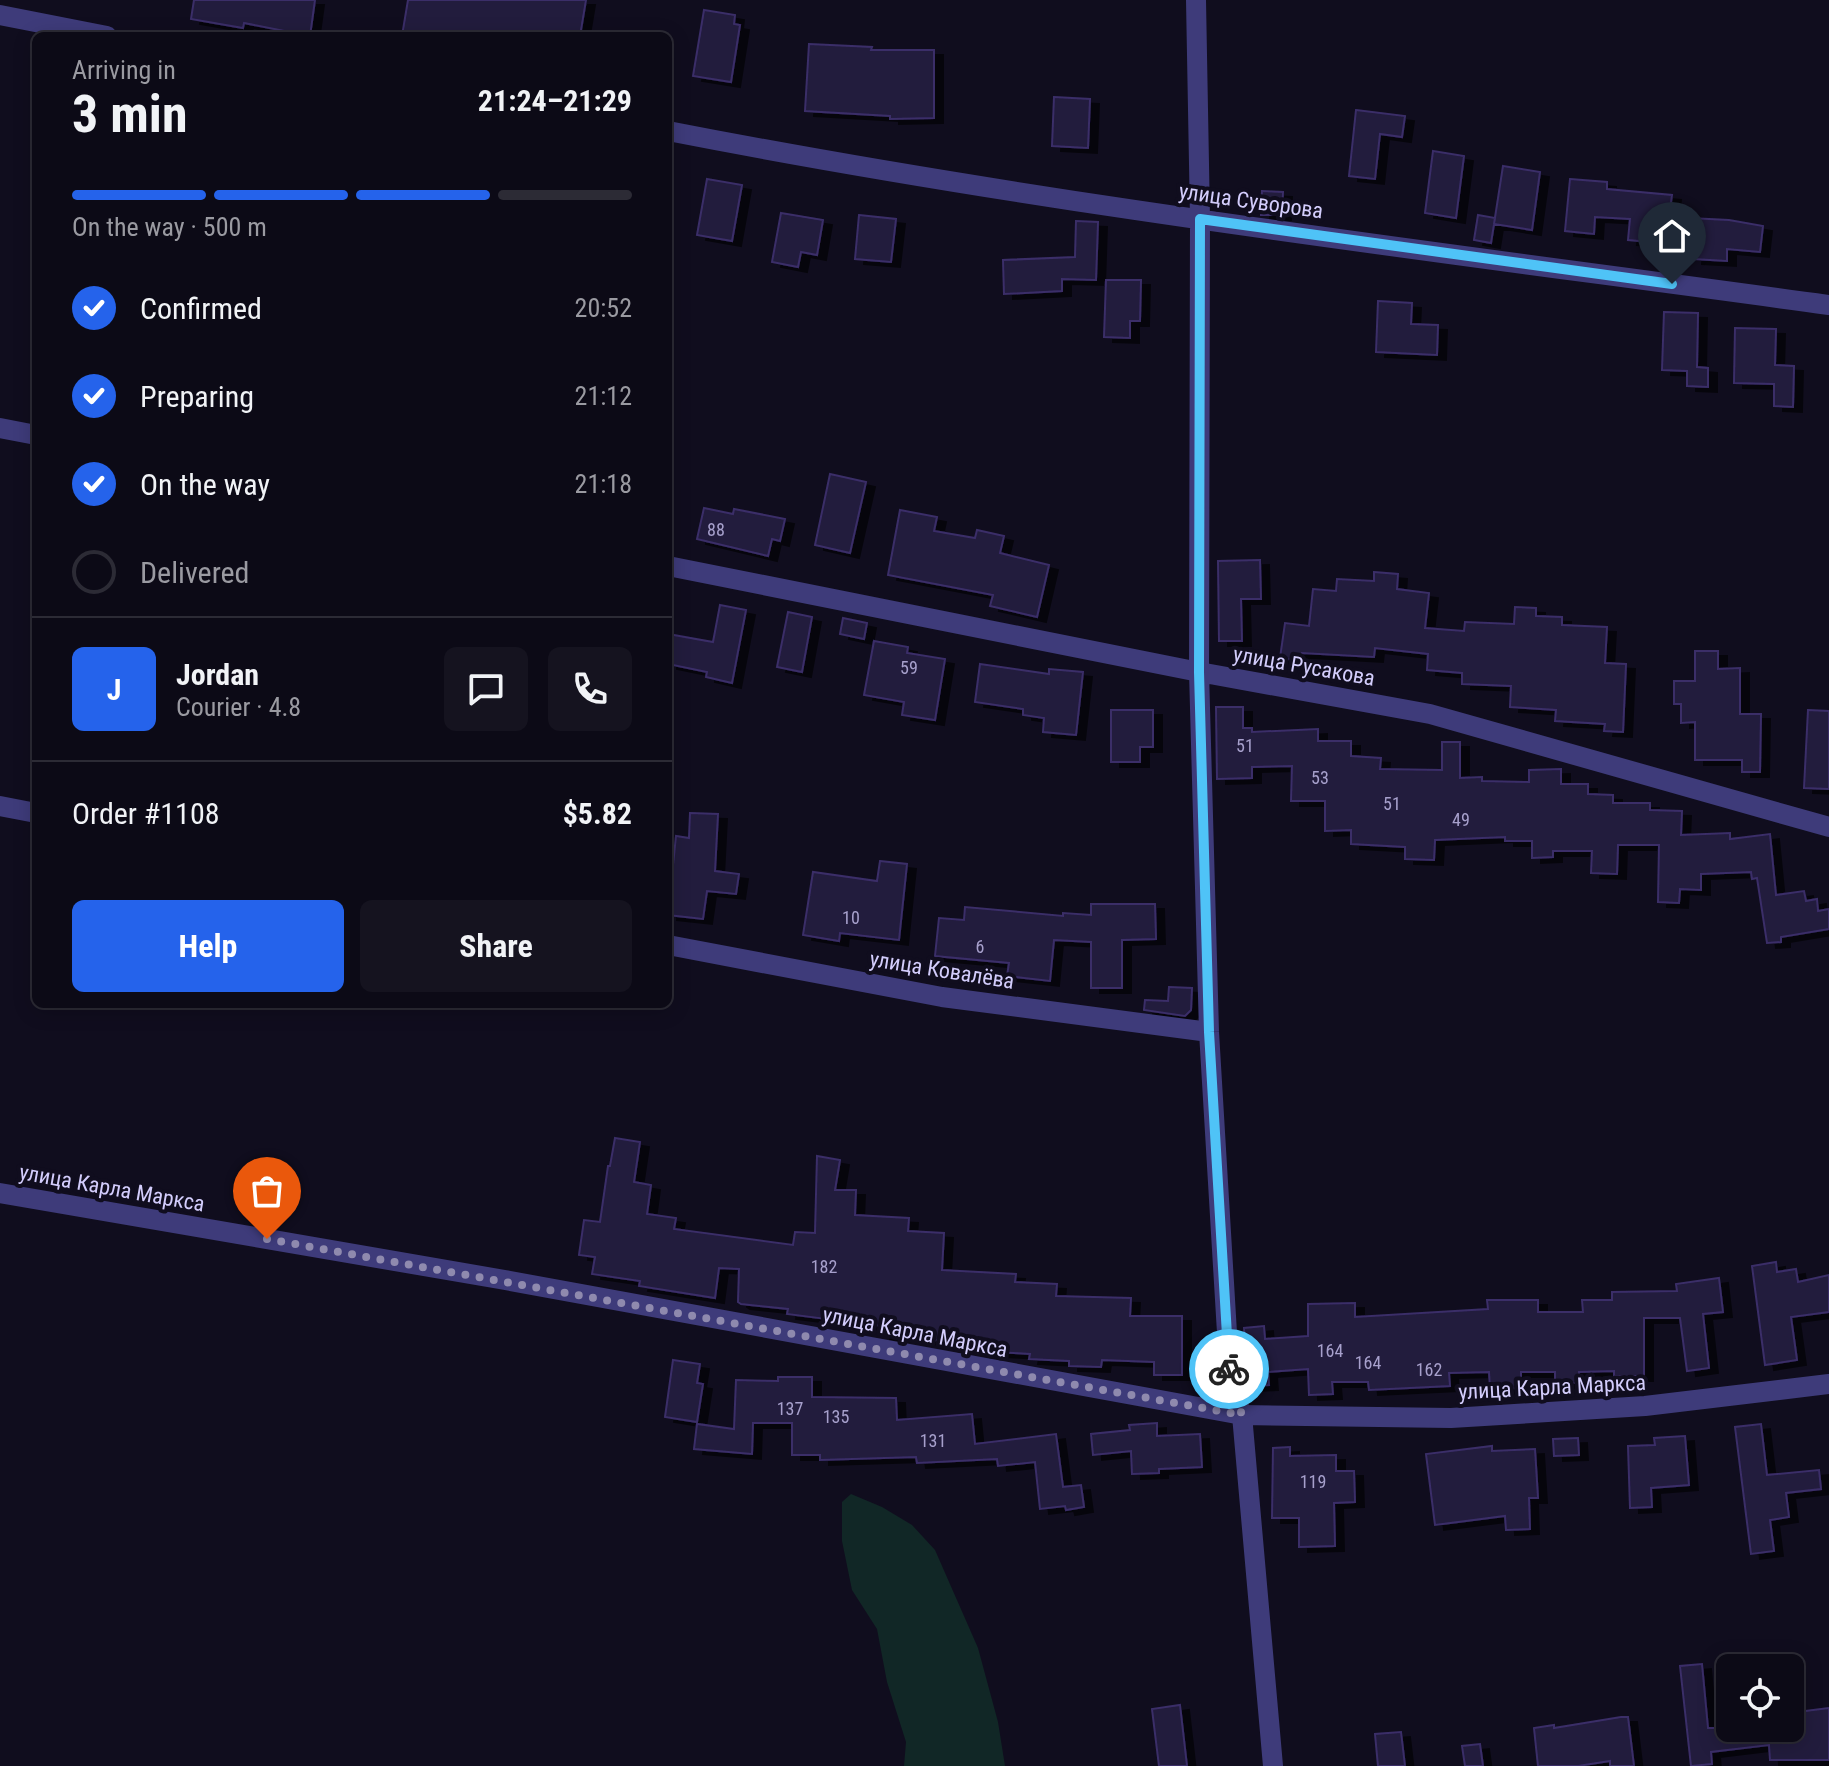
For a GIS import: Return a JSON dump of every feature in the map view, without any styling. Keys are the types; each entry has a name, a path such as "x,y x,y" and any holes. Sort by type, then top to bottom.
{"street":[{"path":"1196,0 1200,219 1199,672 1209,1032 1230,1383 1242,1415 1273,1766"},
{"path":"0,15 87,32"},
{"name":"улица Суворова","path":"672,132 831,163 1054,199 1829,305"},
{"path":"0,428 32,434"},
{"name":"улица Русакова","path":"672,567 1199,672 1430,714 1829,827"},
{"path":"0,806 32,812"},
{"name":"улица Ковалёва","path":"672,946 942,997 1209,1032"},
{"name":"улица Карла Маркса","path":"0,1193 505,1280 1242,1415 1451,1418 1645,1406 1829,1384"}],"green space":[{"path":"851,1494 882,1507 912,1525 935,1550 978,1648 998,1722 1005,1766 904,1766 906,1742 887,1682 877,1629 852,1590 842,1541 842,1502"}],"building":[{"path":"194,0 315,0 311,32 290,32 244,23 243,28 191,19"},
{"path":"408,0 586,0 581,32 403,32"},
{"path":"704,10 735,15 734,24 740,25 731,82 693,76"},
{"path":"809,44 872,47 871,50 934,50 934,118 890,119 890,116 805,111"},
{"path":"1054,97 1090,99 1088,148 1052,146"},
{"path":"1356,110 1405,116 1402,137 1380,134 1375,179 1349,176"},
{"path":"1433,151 1464,156 1456,218 1425,213"},
{"path":"1503,166 1540,172 1532,230 1494,224"},
{"path":"707,179 742,185 732,241 697,235"},
{"path":"1570,179 1607,182 1607,189 1672,195 1669,217 1729,220 1763,226 1760,252 1727,249 1727,261 1693,259 1694,246 1628,240 1630,219 1595,217 1594,234 1565,231"},
{"path":"1262,191 1283,192 1282,215 1261,215"},
{"path":"781,213 823,220 817,255 801,252 798,267 772,262"},
{"path":"859,215 896,219 891,262 855,259"},
{"path":"1478,215 1495,218 1491,243 1474,240"},
{"path":"1076,221 1098,222 1096,280 1062,279 1062,291 1004,294 1003,260 1075,257"},
{"path":"1106,280 1141,280 1140,321 1130,321 1130,338 1104,337"},
{"path":"1378,301 1412,303 1411,324 1438,325 1437,355 1376,352"},
{"path":"1664,312 1698,313 1697,367 1708,368 1708,387 1687,386 1687,371 1662,370"},
{"path":"1735,328 1776,329 1775,365 1794,366 1793,407 1774,406 1774,384 1734,383"},
{"path":"830,474 866,482 850,553 815,545"},
{"path":"704,508 733,514 734,509 785,519 780,541 772,539 768,556 697,539"},
{"path":"900,510 937,517 934,531 975,538 977,530 1004,536 1000,553 1049,565 1037,617 990,606 993,595 888,575"},
{"path":"1260,560 1261,599 1241,599 1242,641 1219,641 1218,561"},
{"path":"1374,572 1398,574 1397,589 1429,593 1425,628 1464,631 1465,622 1514,624 1515,607 1536,608 1536,616 1562,617 1562,625 1607,627 1605,663 1626,664 1623,732 1604,731 1605,724 1555,721 1556,710 1510,707 1511,686 1462,684 1462,673 1427,670 1428,654 1375,648 1374,657 1302,653 1301,661 1280,658 1285,623 1309,626 1313,589 1336,591 1337,579 1374,581"},
{"path":"720,605 746,610 732,683 706,677 707,672 672,665 672,635 713,642"},
{"path":"788,612 812,617 802,672 777,667"},
{"path":"843,618 867,623 864,639 840,634"},
{"path":"874,641 908,647 907,653 945,659 935,720 902,715 904,702 864,695"},
{"path":"1695,651 1718,651 1718,669 1740,668 1740,714 1761,714 1760,772 1742,772 1742,760 1695,760 1695,722 1681,723 1681,704 1674,704 1674,681 1695,681"},
{"path":"980,664 1049,674 1049,669 1083,672 1076,735 1043,732 1044,718 1023,715 1023,709 975,702"},
{"path":"1216,707 1243,707 1243,728 1252,728 1252,732 1318,729 1318,741 1351,741 1351,756 1381,758 1380,769 1442,770 1442,742 1460,742 1460,778 1529,782 1529,770 1561,769 1561,784 1588,784 1588,794 1613,795 1613,803 1650,803 1650,810 1682,811 1681,835 1730,833 1730,839 1770,834 1776,895 1804,891 1806,901 1817,899 1818,911 1829,909 1829,929 1781,937 1781,942 1767,943 1757,878 1752,879 1751,872 1701,874 1701,890 1680,889 1679,903 1658,902 1659,845 1618,845 1617,874 1591,873 1592,851 1553,851 1553,857 1532,858 1532,841 1505,841 1505,837 1435,840 1434,860 1405,859 1405,847 1351,844 1351,830 1325,831 1325,801 1291,801 1292,766 1252,767 1252,778 1217,779"},
{"path":"1111,710 1153,710 1153,747 1140,747 1140,762 1111,762"},
{"path":"1808,710 1829,711 1829,789 1804,788"},
{"path":"690,813 718,814 715,871 739,874 736,894 707,891 703,919 672,915 676,836 689,838"},
{"path":"880,861 907,864 899,940 840,933 839,941 803,935 813,872 877,881"},
{"path":"1091,904 1155,904 1156,939 1122,940 1122,988 1091,988 1091,942 1054,940 1050,981 1007,976 1009,963 935,956 939,918 964,920 965,907 1063,916 1063,913 1091,915"},
{"path":"1169,987 1192,988 1191,1010 1185,1016 1144,1010 1145,1000 1168,1001"},
{"path":"615,1138 640,1142 634,1182 651,1185 647,1214 676,1218 674,1229 793,1245 795,1232 815,1233 817,1156 840,1160 835,1190 856,1190 855,1215 909,1218 908,1231 944,1233 942,1270 1016,1274 1015,1282 1057,1284 1056,1296 1131,1298 1130,1316 1182,1316 1182,1375 1154,1375 1154,1362 1102,1360 1101,1367 1069,1366 1069,1361 1029,1359 1030,1354 978,1351 978,1345 881,1334 882,1326 787,1314 788,1309 741,1304 738,1302 739,1269 719,1268 715,1298 639,1286 640,1281 592,1274 595,1257 579,1255 584,1220 600,1222"},
{"path":"1776,1262 1777,1272 1796,1269 1798,1282 1829,1275 1829,1312 1791,1317 1797,1360 1765,1365 1752,1266"},
{"path":"1719,1278 1723,1312 1703,1314 1709,1368 1687,1371 1680,1318 1644,1318 1644,1376 1614,1376 1614,1371 1579,1372 1579,1383 1555,1383 1555,1372 1521,1372 1521,1388 1490,1389 1489,1372 1449,1373 1450,1386 1369,1390 1368,1382 1332,1382 1333,1394 1309,1395 1308,1369 1268,1372 1269,1385 1248,1386 1244,1328 1264,1326 1265,1339 1308,1336 1308,1304 1355,1303 1355,1317 1488,1309 1487,1300 1538,1300 1538,1312 1583,1312 1582,1300 1612,1300 1612,1292 1677,1291 1676,1284"},
{"path":"673,1360 700,1364 697,1383 703,1384 697,1422 665,1417"},
{"path":"778,1377 812,1377 812,1397 896,1398 897,1420 972,1414 975,1444 1056,1434 1063,1487 1081,1485 1084,1507 1040,1509 1035,1462 998,1466 997,1459 917,1463 916,1457 820,1460 820,1455 792,1455 792,1423 753,1423 752,1454 694,1449 697,1424 734,1429 736,1380 778,1381"},
{"path":"1157,1423 1157,1436 1200,1434 1202,1467 1132,1474 1131,1451 1093,1455 1091,1434 1130,1430 1129,1425"},
{"path":"1761,1424 1767,1475 1819,1470 1821,1489 1786,1493 1789,1517 1770,1520 1774,1551 1751,1554 1735,1427"},
{"path":"1685,1436 1689,1485 1651,1488 1652,1507 1630,1508 1628,1446 1655,1445 1654,1438"},
{"path":"1578,1438 1579,1455 1554,1456 1553,1439"},
{"path":"1492,1446 1492,1451 1535,1449 1538,1498 1529,1498 1530,1529 1506,1530 1505,1516 1435,1525 1426,1454"},
{"path":"1290,1447 1290,1456 1336,1455 1336,1471 1354,1471 1355,1502 1334,1503 1335,1546 1299,1547 1299,1518 1272,1518 1273,1448"},
{"path":"1702,1664 1708,1728 1716,1728 1716,1742 1804,1742 1804,1711 1829,1708 1829,1760 1770,1760 1769,1745 1711,1752 1712,1764 1691,1766 1680,1666"},
{"path":"1180,1705 1187,1766 1159,1766 1152,1709"},
{"path":"1628,1717 1634,1766 1610,1766 1610,1761 1578,1766 1538,1766 1534,1728 1554,1725 1554,1728"},
{"path":"1401,1732 1405,1766 1378,1766 1375,1734"},
{"path":"1480,1744 1483,1766 1465,1766 1462,1746"}],"way so far":[{"path":"267,1239 505,1280 1172,1405 1242,1415 1230,1383 1229,1369"}],"route":[{"path":"1229,1369 1209,1032 1199,672 1200,219 1672,284"}]}
